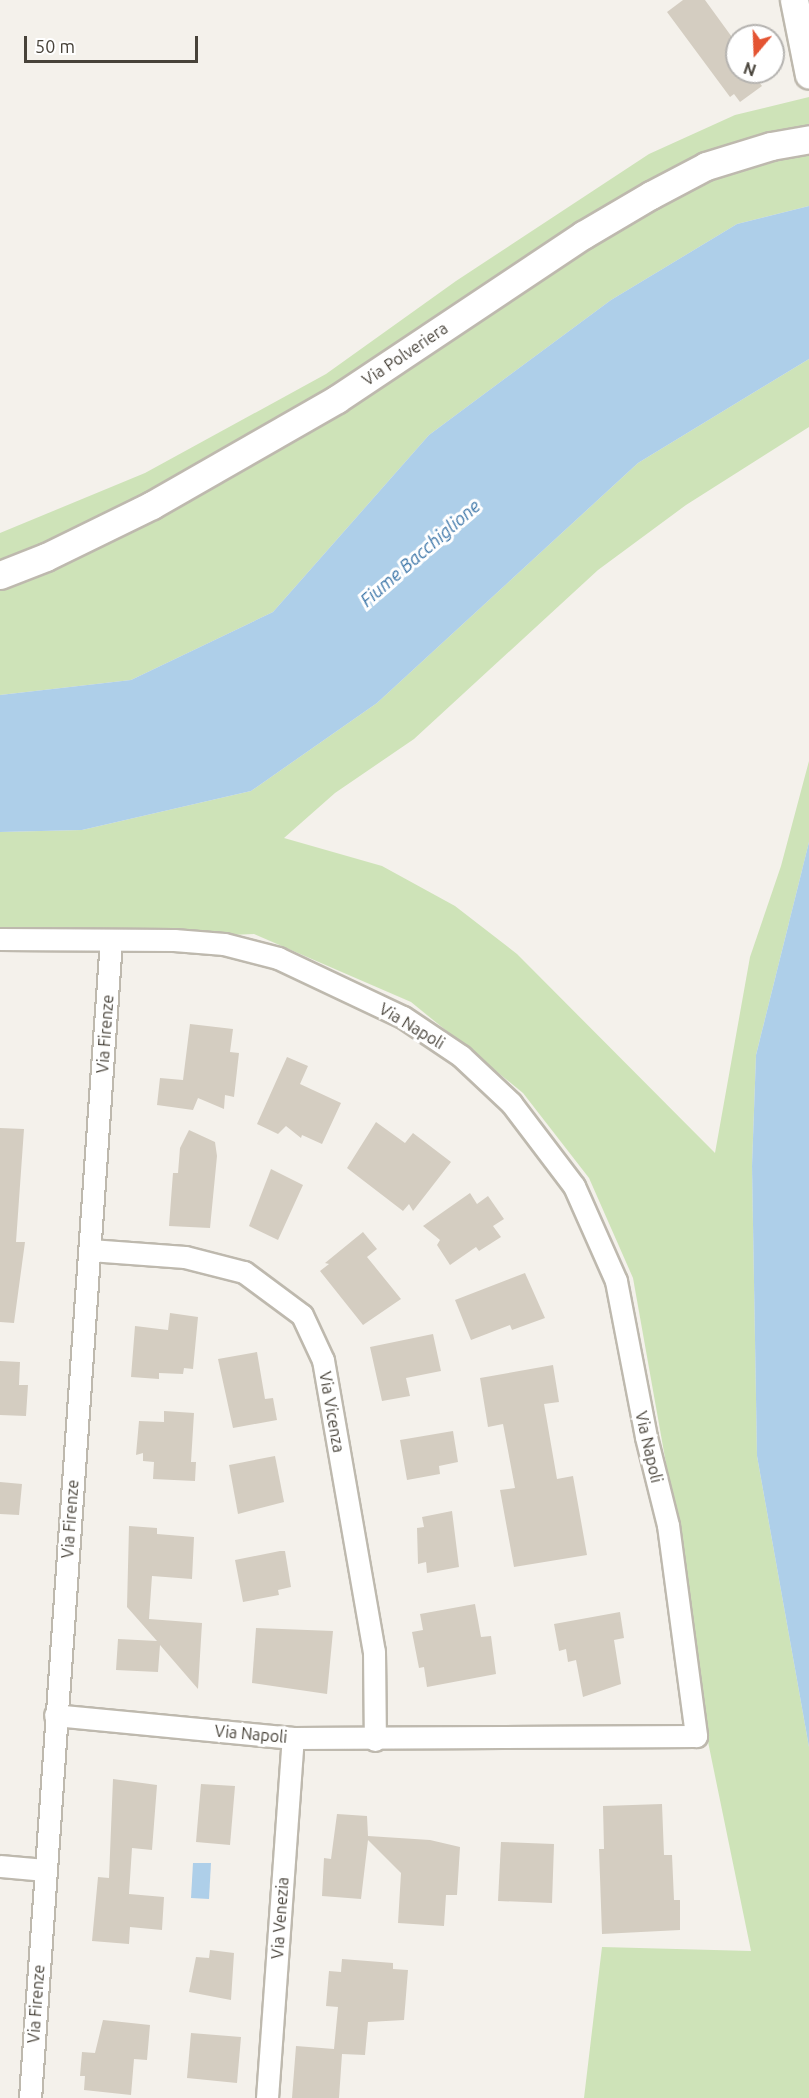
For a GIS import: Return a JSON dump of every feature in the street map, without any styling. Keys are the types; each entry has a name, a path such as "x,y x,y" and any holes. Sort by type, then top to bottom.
{"street":[{"path":"794,0 809,75"},
{"name":"Via Polveriera","path":"0,575 46,557 152,505 327,405 583,235 661,190 706,166 771,146 809,139"},
{"name":"Via Napoli","path":"0,939 224,944 278,958 403,1017 441,1043 511,1103 574,1186 616,1281 646,1437 668,1525 696,1736 375,1740 294,1738 55,1715"},
{"name":"Via Firenze","path":"30,2098 111,940"},
{"name":"Via Vicenza","path":"90,1250 185,1257 244,1272 302,1315 323,1360 372,1640 375,1740"},
{"name":"Via Venezia","path":"267,2098 294,1738"},
{"path":"0,1866 45,1870"}],"green space":[{"path":"809,97 809,206 737,224 611,300 429,435 273,612 131,680 0,695 0,533 145,473 326,374 456,281 649,154 735,115"},
{"path":"809,359 809,427 686,505 598,570 414,739 335,793 284,838 382,866 455,906 517,954 715,1153 750,957 781,866 809,761 809,842 756,1055 752,1166 757,1456 809,1747 809,2098 584,2098 602,1947 751,1951 706,1732 675,1514 633,1278 589,1178 523,1093 411,1002 254,934 111,940 0,934 0,832 82,830 251,791 377,703 638,463"}],"water":[{"name":"Fiume Bacchiglione","path":"809,206 809,359 638,463 377,703 251,791 82,830 0,832 0,695 131,680 273,612 429,435 611,300 737,224"},
{"path":"809,842 809,1747 757,1456 752,1166 756,1055"},
{"path":"193,1863 211,1863 209,1899 191,1898"}],"building":[{"path":"683,0 705,0 725,28 725,84 761,84 762,86 740,102 734,94 730,97 667,12"},
{"path":"190,1024 233,1029 230,1052 239,1053 234,1097 225,1095 224,1109 198,1098 193,1110 157,1105 160,1078 183,1080"},
{"path":"287,1057 308,1066 300,1084 341,1103 322,1144 302,1135 301,1138 286,1126 278,1134 257,1124"},
{"path":"376,1122 405,1143 413,1133 451,1162 413,1211 409,1204 403,1211 347,1168"},
{"path":"0,1128 24,1129 16,1242 25,1242 14,1323 0,1322"},
{"path":"189,1130 215,1142 217,1156 210,1228 169,1226 173,1173 178,1173 180,1148"},
{"path":"271,1169 303,1185 278,1240 249,1226"},
{"path":"470,1193 477,1204 488,1196 504,1219 493,1226 501,1237 479,1251 476,1247 450,1265 437,1245 440,1240 423,1226"},
{"path":"363,1232 377,1249 367,1257 401,1299 363,1325 320,1271 329,1264 325,1263"},
{"path":"525,1273 545,1318 512,1330 510,1325 471,1340 455,1300"},
{"path":"170,1313 198,1317 193,1369 184,1368 183,1374 159,1373 159,1379 131,1377 135,1326 168,1330"},
{"path":"433,1334 441,1371 406,1378 410,1396 382,1401 370,1347"},
{"path":"257,1352 265,1399 273,1398 277,1420 233,1428 218,1359"},
{"path":"0,1361 20,1362 19,1385 28,1385 26,1416 0,1415"},
{"path":"553,1365 559,1402 544,1404 557,1479 573,1476 587,1555 514,1567 500,1490 515,1488 503,1424 488,1427 480,1378"},
{"path":"164,1411 194,1413 191,1462 196,1462 195,1481 153,1479 154,1462 143,1461 143,1453 136,1455 139,1421 164,1422"},
{"path":"453,1431 458,1462 439,1466 440,1474 407,1480 400,1440"},
{"path":"275,1456 284,1502 238,1514 229,1465"},
{"path":"0,1482 22,1484 19,1515 0,1514"},
{"path":"452,1511 459,1567 427,1573 426,1562 418,1564 417,1528 424,1527 422,1517"},
{"path":"129,1526 157,1528 157,1534 194,1537 192,1579 152,1576 149,1619 202,1623 198,1689 160,1645 158,1672 116,1670 118,1639 157,1641 127,1607"},
{"path":"285,1551 291,1587 278,1590 279,1595 243,1602 235,1560"},
{"path":"475,1604 481,1637 491,1636 496,1674 427,1687 424,1667 419,1668 412,1632 423,1630 420,1614"},
{"path":"620,1612 624,1638 614,1640 621,1684 583,1697 576,1660 568,1662 566,1649 559,1651 554,1624"},
{"path":"256,1628 333,1631 327,1694 252,1683"},
{"path":"113,1779 157,1785 152,1850 132,1848 129,1894 164,1897 162,1930 130,1927 129,1944 92,1941 98,1877 109,1878"},
{"path":"201,1784 235,1786 230,1845 196,1842"},
{"path":"662,1804 664,1855 672,1855 674,1900 680,1900 680,1930 602,1934 599,1849 604,1849 603,1806"},
{"path":"337,1814 367,1816 368,1836 430,1840 460,1847 457,1895 446,1895 444,1926 398,1923 401,1873 368,1840 361,1899 322,1896 324,1858 331,1859"},
{"path":"501,1842 554,1844 552,1903 498,1901"},
{"path":"210,1950 234,1953 231,2000 189,1992 196,1957 209,1958"},
{"path":"342,1959 393,1963 393,1969 408,1970 404,2020 368,2022 365,2055 342,2054 339,2098 292,2098 296,2046 334,2049 338,2007 326,2006 329,1971 341,1972"},
{"path":"103,2020 150,2025 147,2060 134,2059 131,2095 84,2090 85,2076 80,2076 82,2052 95,2053"},
{"path":"191,2033 241,2037 237,2083 187,2078"}]}
